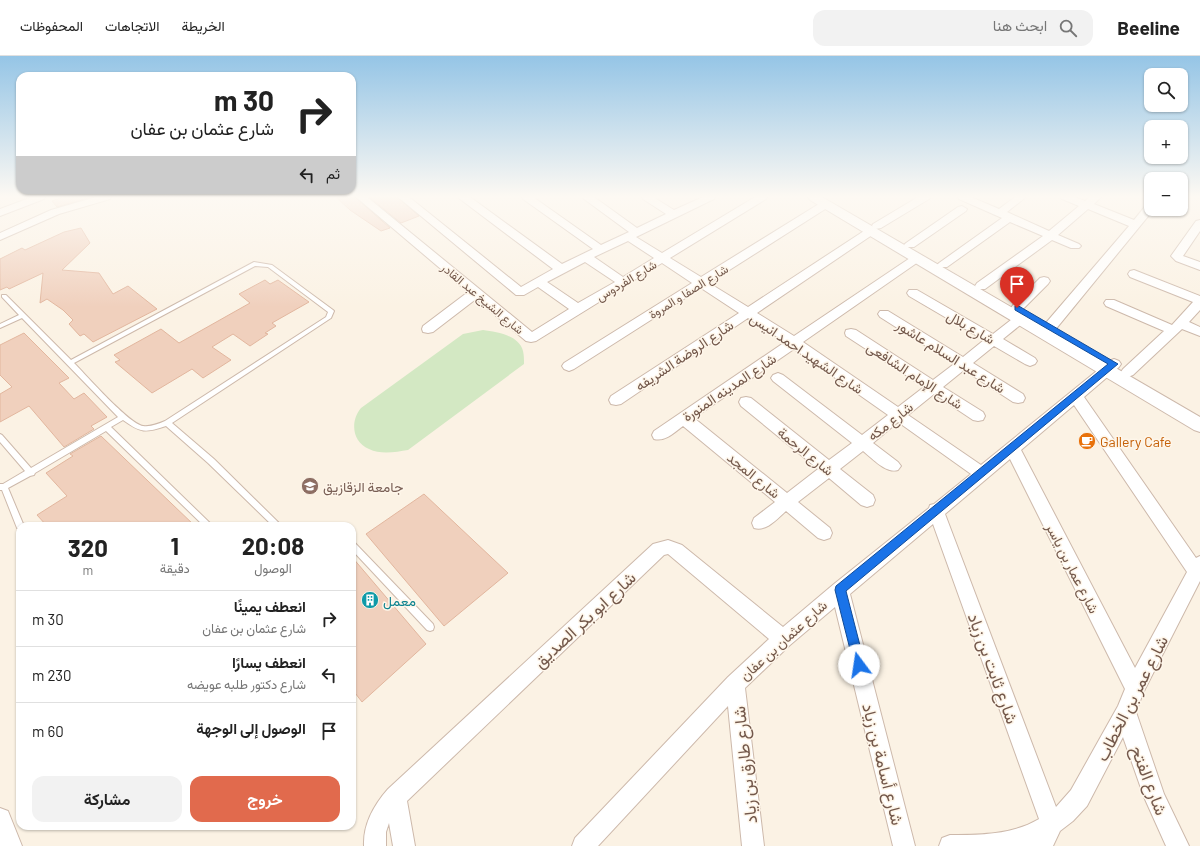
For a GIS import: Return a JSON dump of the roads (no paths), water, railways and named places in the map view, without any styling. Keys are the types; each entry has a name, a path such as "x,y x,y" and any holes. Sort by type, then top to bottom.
{"street":[{"name":"شارع الشيخ عبد القادر","path":"406,234 531,338"},
{"path":"448,234 520,292 586,256 633,235"},
{"path":"514,234 561,269"},
{"path":"578,234 601,250"},
{"name":"شارع الفردوس","path":"531,338 702,234"},
{"name":"شارع الصفا و المروة","path":"569,366 701,283 775,234"},
{"name":"شارع الروضة الشريفه","path":"616,400 865,234"},
{"path":"882,234 917,258 1200,414"},
{"path":"886,234 910,245 981,286 1019,314 1050,326 1200,426"},
{"path":"910,245 926,234"},
{"path":"943,265 982,234"},
{"path":"1050,326 1126,234"},
{"path":"1195,234 1178,256 1180,259 1200,266"},
{"name":"شارع الشهيد احمد انيس","path":"633,235 662,258 794,342 982,473"},
{"path":"981,286 1050,235 1075,246"},
{"path":"586,256 623,282"},
{"name":"شارع المدينه المنورة","path":"659,435 917,258"},
{"path":"1134,274 1200,301"},
{"name":"شارع مكه","path":"760,523 994,340 1019,314 1044,281"},
{"path":"539,282 578,309"},
{"path":"428,329 477,292"},
{"name":"شارع بلال","path":"913,293 1030,361"},
{"name":"شارع عثمان بن عفان","path":"584,846 735,684 783,639 936,510 1076,396 1177,326 1200,301"},
{"path":"1110,303 1177,326 1200,332"},
{"name":"شارع عبد السلام عاشور","path":"884,314 1018,398"},
{"name":"شارع الإمام الشافعى","path":"851,333 978,416"},
{"path":"778,378 893,466"},
{"path":"1076,396 1198,568"},
{"name":"شارع الرحمة","path":"746,402 867,500"},
{"name":"شارع المجد","path":"684,418 824,533"},
{"name":"شارع عمار بن ياسر","path":"1012,448 1135,688"},
{"name":"شارع ثابت بن زياد","path":"936,510 1052,825"},
{"name":"شارع ابو بكر الصديق","path":"396,797 650,557 663,547 676,550 783,639"},
{"name":"شارع عمر بن الخطاب","path":"950,846 986,846 1004,844 1032,835 1052,825 1062,817 1079,798 1126,712 1135,688 1198,568"},
{"name":"شارع أسامة بن زياد","path":"840,590 904,846"},
{"name":"شارع طارق بن زياد","path":"735,684 753,846"},
{"name":"شارع الفتح","path":"1126,712 1146,776 1178,846"},
{"path":"375,846 375,833 378,822 382,813 396,797"},
{"path":"396,797 404,846"},
{"path":"0,819 11,846"},
{"name":"شارع عمر بن الخطاب","path":"1041,846 1052,825"}],"lane":[{"path":"4,296 123,417 137,427 145,429 167,423 328,318 331,313 330,309 270,266 254,264 70,363"},
{"path":"0,326 23,315"},
{"path":"18,522 2,487 31,472 123,417"},
{"path":"167,423 211,461 274,522"},
{"path":"106,427 205,522"},
{"path":"0,437 31,472"},
{"path":"356,548 430,626"}],"place":[{"name":"Gallery Cafe","path":"1087,441"},
{"name":"جامعة الزقازيق","path":"310,486"},
{"name":"معمل","path":"370,600"}]}
